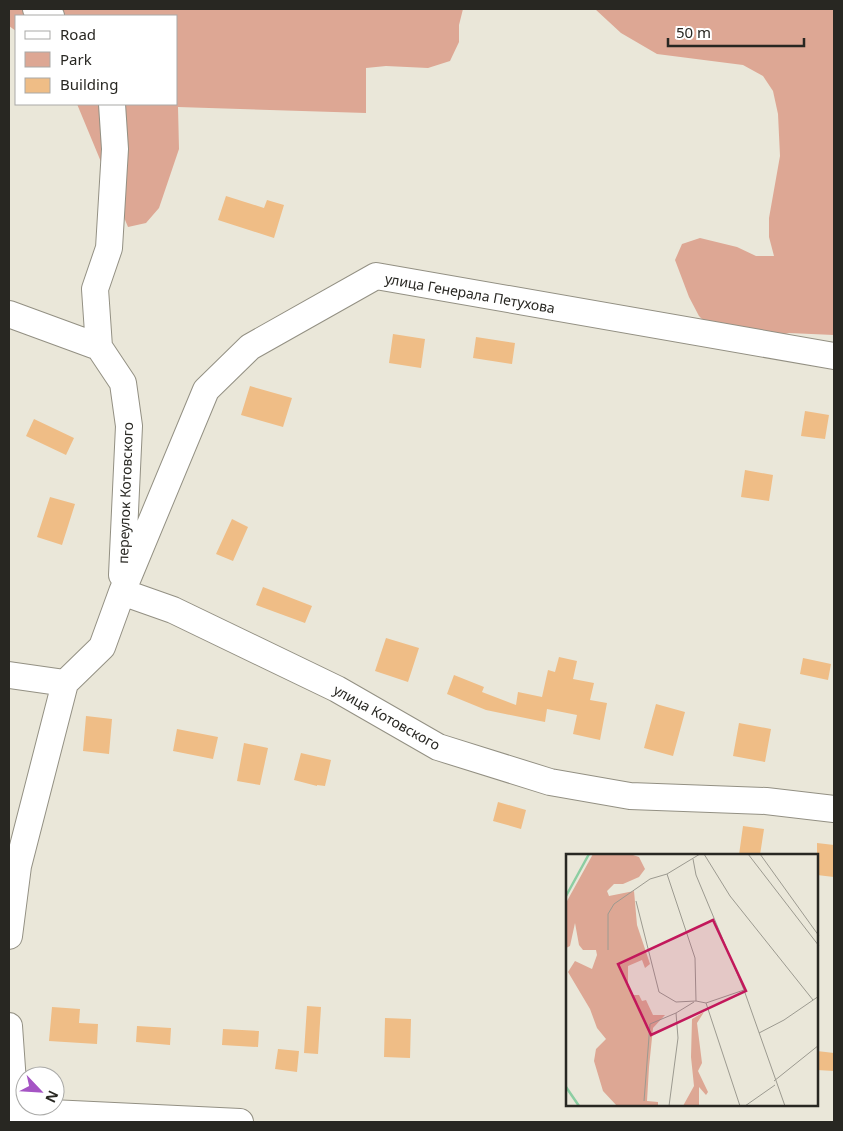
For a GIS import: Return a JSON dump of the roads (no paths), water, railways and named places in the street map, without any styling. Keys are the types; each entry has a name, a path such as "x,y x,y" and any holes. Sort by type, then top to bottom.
{"street":[{"path":"36,9 49,15"},
{"path":"9,314 99,347 95,289 109,248 115,149 112,105"},
{"name":"улица Генерала Петухова","path":"122,592 206,390 250,347 376,276 834,356"},
{"name":"переулок Котовского","path":"99,347 123,383 128,426 122,592"},
{"path":"9,936 18,866 65,684 102,647 122,592"},
{"name":"улица Котовского","path":"122,592 173,610 337,688 438,747 550,782 630,796 766,801 834,809"},
{"path":"9,675 65,684"},
{"path":"9,1026 12,1111 240,1122"}]}
